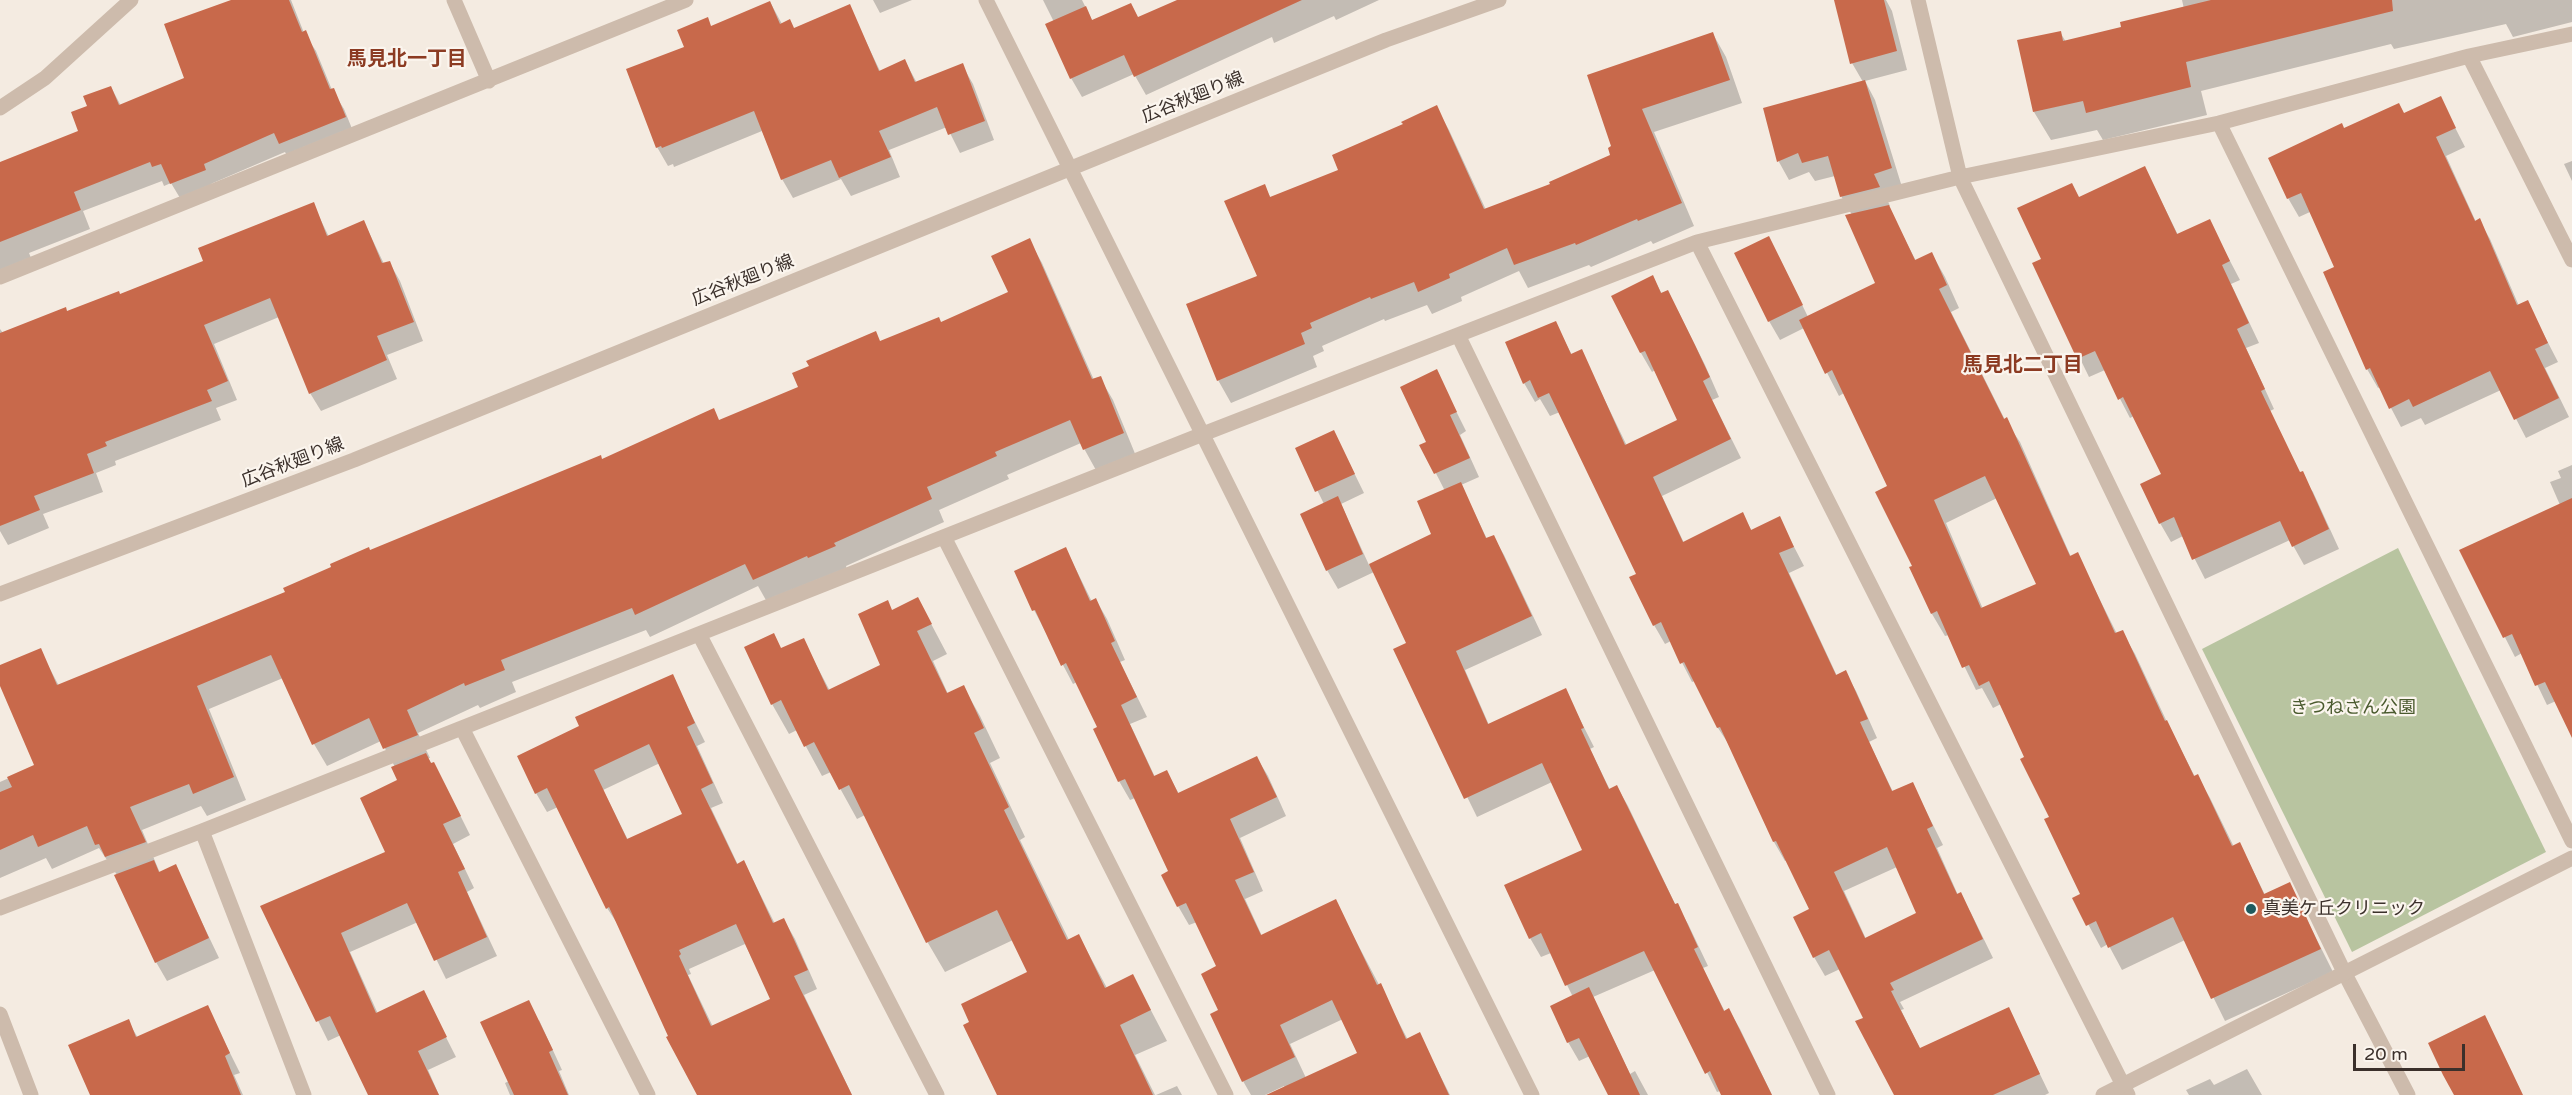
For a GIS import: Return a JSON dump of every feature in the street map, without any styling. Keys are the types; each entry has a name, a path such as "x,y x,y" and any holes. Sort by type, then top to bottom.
{"street":[{"path":"0,108 45,78 131,0"},
{"path":"454,0 489,81"},
{"path":"0,277 686,0"},
{"path":"986,0 1532,1095"},
{"name":"広谷秋廻り線","path":"0,594 354,460 1386,40 1480,3 1499,0"},
{"path":"1918,0 1959,177 2345,974 2408,1095"},
{"path":"0,908 202,831 1203,434 1459,337 1697,242 1959,177 2219,123 2469,56 2572,34"},
{"path":"2469,56 2572,260"},
{"path":"2219,123 2572,840"},
{"path":"1697,242 2126,1090"},
{"path":"1459,337 1828,1095"},
{"path":"944,537 1226,1095"},
{"path":"699,634 936,1095"},
{"path":"462,728 648,1095"},
{"path":"202,831 304,1095"},
{"path":"2103,1095 2126,1090 2345,974 2572,858"},
{"path":"0,1014 31,1095"}],"green space":[{"name":"きつねさん公園","path":"2398,548 2546,852 2352,952 2202,649"}],"building":[{"path":"231,0 289,0 302,32 306,30 330,89 334,88 346,117 279,144 274,133 204,164 206,170 170,184 161,164 152,167 150,162 74,192 81,210 0,242 0,162 78,131 71,112 87,106 83,96 111,86 119,105 184,78 164,24"},
{"path":"1177,0 1302,0 1134,77 1124,55 1070,79 1045,24 1086,6 1092,20 1131,3 1138,17"},
{"path":"1834,0 1884,0 1897,51 1850,64"},
{"path":"2211,0 2392,0 2393,11 2186,62 2191,87 2086,113 2083,101 2033,112 2017,40 2061,31 2063,41 2121,27 2120,22"},
{"path":"770,1 780,24 790,19 794,28 850,4 879,71 905,59 915,82 963,63 985,121 948,135 937,107 879,131 891,157 839,178 831,160 781,180 754,111 662,148 661,146 656,148 626,69 684,47 677,30 708,17 711,26"},
{"path":"1713,32 1730,80 1642,109 1682,203 1576,245 1575,243 1514,265 1507,248 1449,274 1450,278 1418,292 1414,282 1371,299 1370,297 1310,323 1312,328 1301,333 1305,344 1217,381 1186,304 1257,276 1224,201 1265,184 1270,197 1338,170 1332,155 1403,124 1401,122 1437,105 1484,209 1550,184 1549,182 1610,155 1608,148 1611,146 1587,75"},
{"path":"1865,80 1892,168 1874,174 1880,187 1840,197 1828,156 1802,163 1798,153 1777,162 1763,108"},
{"path":"2441,96 2456,128 2436,137 2475,221 2480,218 2517,305 2528,300 2548,343 2535,349 2559,398 2514,420 2490,371 2413,407 2409,399 2389,409 2370,368 2366,370 2323,272 2334,267 2301,193 2287,199 2268,158 2342,123 2344,128 2399,103 2404,113"},
{"path":"2145,166 2177,234 2210,219 2230,261 2222,265 2249,323 2237,329 2265,389 2261,391 2300,472 2303,471 2329,529 2292,547 2280,521 2192,560 2174,517 2159,524 2140,484 2161,474 2123,397 2118,400 2095,351 2077,359 2032,263 2041,259 2017,208 2072,183 2079,197"},
{"path":"314,202 327,236 364,220 382,263 390,261 414,322 377,336 387,360 309,394 270,298 204,325 228,381 207,390 212,401 105,442 107,446 87,454 94,473 34,496 40,510 0,526 0,333 66,307 67,311 119,291 120,294 203,261 198,248"},
{"path":"1889,205 1915,260 1932,252 1947,285 1939,289 2004,419 2007,417 2070,556 2078,552 2115,633 2123,630 2165,721 2167,720 2194,776 2198,774 2232,846 2240,842 2264,894 2290,882 2321,949 2211,999 2173,917 2108,948 2096,921 2086,926 2072,898 2080,894 2044,819 2049,817 2020,759 2024,757 1989,681 1979,686 1969,665 1962,668 1937,611 1931,614 1909,567 1912,566 1875,492 1887,486 1832,370 1825,374 1799,320 1875,283 1845,215","holes":["1985,476 2036,584 1981,608 1934,500"]},
{"path":"1769,236 1803,305 1768,322 1734,253"},
{"path":"1030,238 1092,379 1101,376 1124,433 1083,450 1070,420 995,452 997,456 927,487 932,499 834,543 836,546 808,558 807,556 753,580 745,564 635,615 632,608 501,660 505,670 465,686 464,683 407,710 418,735 383,749 369,718 312,745 271,655 197,686 234,777 193,794 189,784 130,807 146,842 105,857 99,844 95,845 87,826 38,847 33,835 0,850 0,792 12,787 7,777 34,765 0,686 0,665 41,648 57,685 285,592 283,588 369,547 370,550 601,455 602,459 714,408 719,420 798,387 792,373 809,366 806,361 876,331 880,341 939,317 941,322 1008,292 991,256"},
{"path":"1653,275 1661,293 1668,290 1710,377 1703,381 1731,439 1653,477 1683,542 1743,512 1751,530 1780,516 1794,547 1779,553 1836,675 1846,670 1868,719 1860,722 1892,791 1913,782 1933,826 1927,829 1957,894 1961,892 1983,939 1890,983 1894,990 1891,991 1920,1048 2009,1007 2040,1074 1993,1095 1894,1095 1855,1021 1863,1018 1829,950 1813,958 1793,917 1809,909 1776,841 1773,842 1720,727 1717,728 1684,662 1680,664 1661,622 1653,626 1629,577 1636,574 1549,393 1538,398 1530,380 1523,384 1505,342 1556,321 1571,354 1582,349 1625,445 1677,420 1645,351 1640,353 1611,296","holes":["1887,847 1916,913 1865,938 1834,872"]},
{"path":"1437,369 1457,412 1450,415 1470,458 1434,474 1419,445 1426,442 1400,387"},
{"path":"1334,430 1355,474 1315,492 1295,448"},
{"path":"1461,482 1486,538 1494,535 1532,616 1456,651 1488,724 1566,688 1584,728 1581,729 1609,789 1617,785 1675,904 1678,903 1698,947 1694,949 1724,1011 1729,1008 1772,1095 1721,1095 1710,1071 1705,1074 1644,951 1565,986 1541,933 1529,939 1504,885 1582,850 1542,763 1464,799 1393,649 1406,643 1369,564 1431,534 1417,501"},
{"path":"1338,496 1363,554 1326,571 1300,514"},
{"path":"2572,498 2572,738 2545,682 2535,686 2512,634 2503,638 2459,550"},
{"path":"1066,547 1090,601 1096,598 1115,641 1111,643 1137,697 1121,705 1154,776 1167,770 1178,793 1257,756 1277,797 1230,819 1254,872 1235,880 1261,935 1336,899 1377,985 1381,983 1406,1039 1420,1032 1449,1095 1266,1095 1357,1053 1332,1000 1280,1025 1295,1057 1242,1082 1210,1014 1218,1010 1201,974 1216,966 1186,903 1177,907 1161,875 1168,871 1125,779 1118,782 1093,729 1097,727 1066,663 1061,666 1014,571"},
{"path":"918,597 932,624 917,631 947,693 964,685 984,728 974,733 1009,807 1004,810 1067,940 1079,934 1105,988 1133,974 1151,1010 1120,1025 1153,1095 997,1095 963,1025 969,1022 961,1004 1027,972 997,910 926,943 849,785 839,790 814,742 804,747 781,700 771,705 744,647 774,633 781,648 804,638 828,690 880,665 858,614 888,600 892,610"},
{"path":"673,674 695,723 687,727 713,783 701,789 737,864 744,860 773,923 784,918 808,970 794,976 852,1095 697,1095 666,1037 668,1036 609,907 606,909 547,788 535,794 517,756 579,726 575,717","holes":["649,744 682,814 627,839 594,770","736,924 770,999 711,1026 679,956 681,954 679,950"]},
{"path":"426,753 431,763 434,762 461,816 443,824 465,869 458,872 487,937 434,961 407,903 341,933 376,1013 424,990 447,1037 418,1051 439,1095 368,1095 330,1016 316,1022 260,906 385,852 360,798 397,780 391,767"},
{"path":"154,860 159,872 176,864 209,938 155,963 114,875"},
{"path":"1589,987 1640,1095 1608,1095 1579,1038 1567,1043 1550,1006"},
{"path":"529,1000 553,1050 549,1052 568,1095 514,1095 480,1022"},
{"path":"208,1005 230,1053 225,1056 241,1095 90,1095 68,1045 129,1019 136,1037"},
{"path":"2485,1015 2523,1095 2454,1095 2443,1075 2428,1043"}],"place":[{"name":"真美ケ丘クリニック","path":"2251,909"}],"district":[{"name":"馬見北一丁目","path":"407,60"},
{"name":"馬見北二丁目","path":"2023,366"}]}
